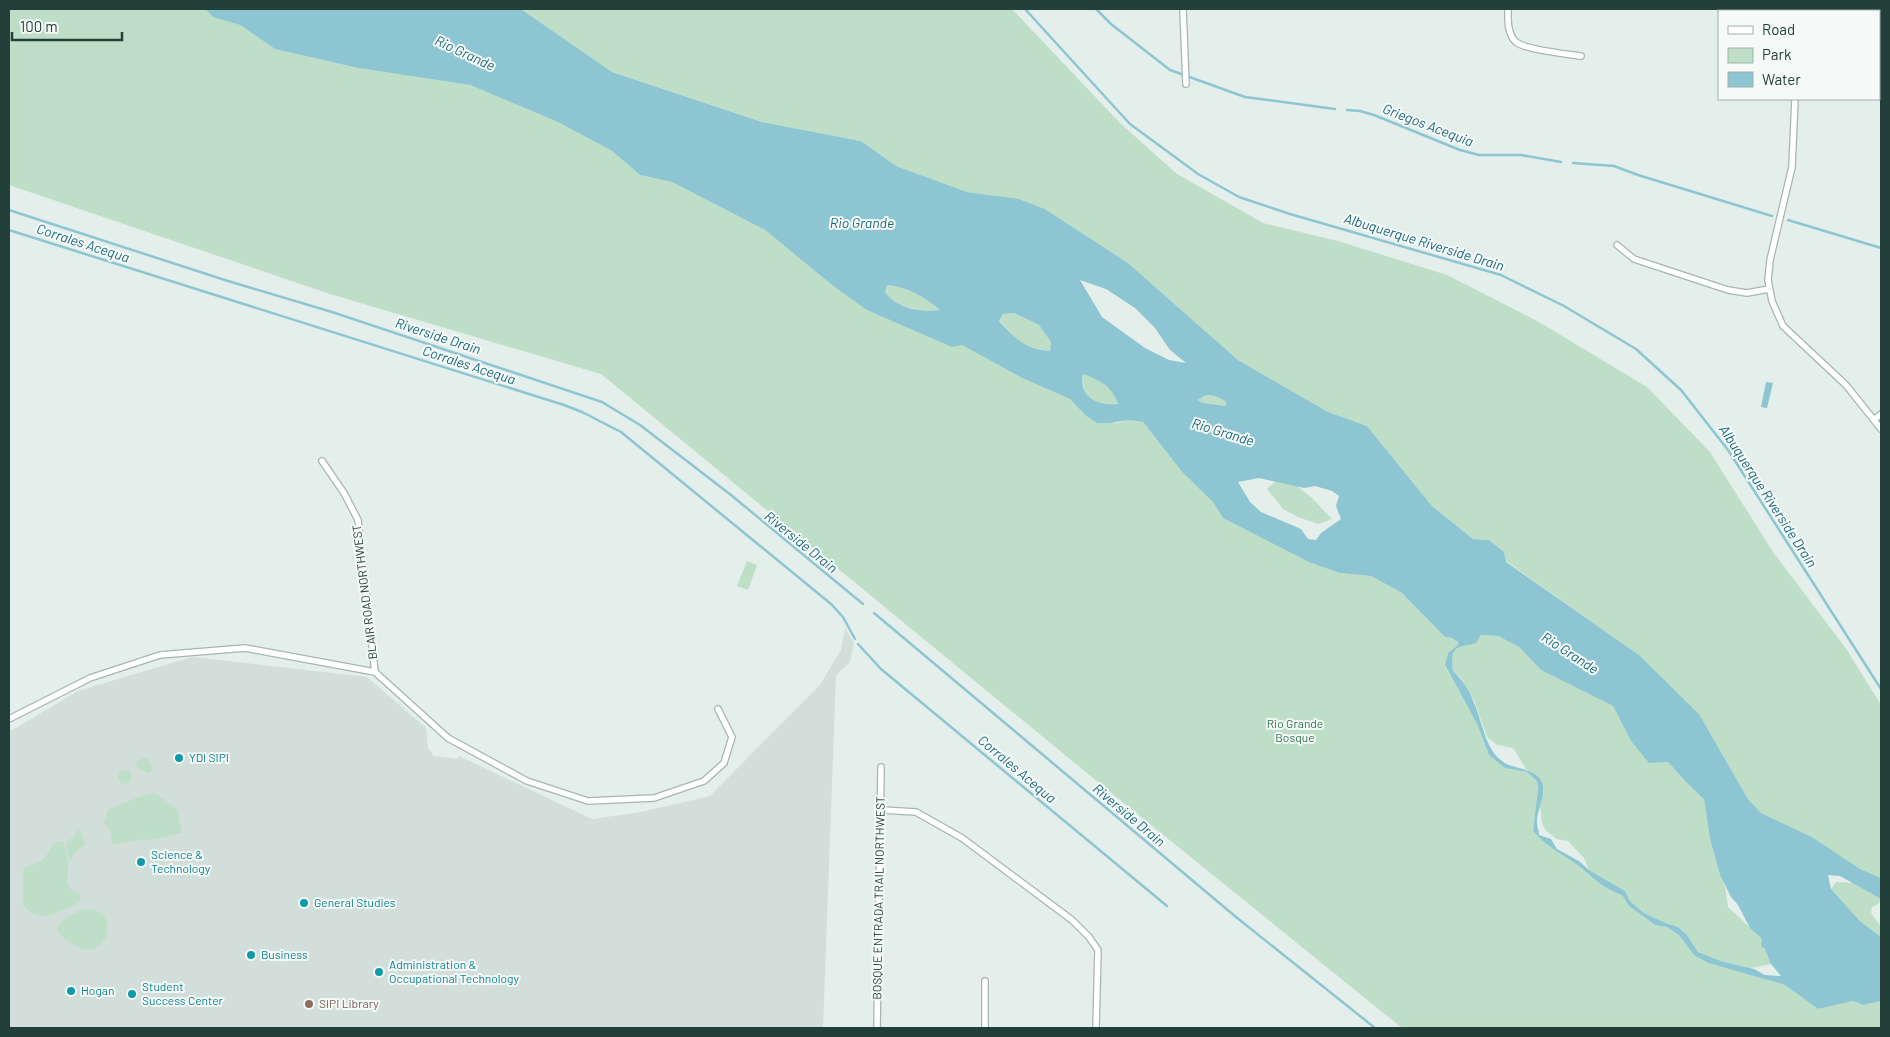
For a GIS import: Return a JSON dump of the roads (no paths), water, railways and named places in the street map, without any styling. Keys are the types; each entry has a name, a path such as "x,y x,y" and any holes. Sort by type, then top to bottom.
{"street":[{"path":"1183,9 1186,82"},
{"path":"1508,9 1509,30 1516,42 1532,48 1581,56"},
{"path":"1795,100 1792,167 1770,260 1769,289 1776,314 1783,326 1846,385 1881,429"},
{"path":"1617,245 1634,259 1728,290 1747,293 1769,289"},
{"path":"1875,420 1881,414"},
{"name":"BLAIR ROAD NORTHWEST","path":"322,461 344,493 358,520 375,672"},
{"path":"9,719 90,678 160,655 245,648 375,672 448,738 527,781 588,801 654,798 704,781 724,764 732,737 718,709"},
{"name":"BOSQUE ENTRADA TRAIL NORTHWEST","path":"877,1028 882,810 881,767"},
{"path":"882,810 916,812 962,838 1072,920 1089,937 1098,950 1096,1028"},
{"path":"985,1028 986,980"}],"water":[{"name":"Rio Grande","path":"205,9 521,9 612,72 762,122 861,141 896,166 967,192 1019,199 1045,209 1128,263 1238,360 1328,412 1367,426 1432,506 1473,539 1489,540 1504,552 1506,562 1639,655 1699,714 1748,799 1761,813 1812,837 1860,869 1881,878 1881,899 1840,876 1828,875 1831,889 1860,921 1881,937 1881,1001 1863,1005 1853,1001 1818,1009 1785,985 1708,963 1694,955 1679,935 1667,927 1655,925 1629,906 1622,895 1604,886 1549,846 1533,831 1538,789 1537,781 1527,772 1505,768 1489,755 1477,724 1445,665 1448,653 1458,645 1458,642 1452,638 1445,637 1402,593 1371,576 1340,573 1309,562 1223,518 1213,502 1183,473 1143,422 1129,420 1097,423 1085,415 1070,399 1022,378 962,345 952,347 867,310 832,285 765,230 672,182 640,175 612,151 558,122 470,85 358,68 275,49 240,25 213,17","holes":["1080,280 1106,289 1135,308 1155,328 1170,350 1186,363 1169,360 1145,348 1102,317","887,285 909,290 940,310 917,310 903,306 890,298 885,292","1014,313 1039,325 1051,342 1050,351 1033,348 1021,342 999,321 1003,314","1083,374 1105,384 1118,404 1097,401 1091,398 1084,389 1082,382","1206,395 1212,395 1226,402 1226,406 1204,403 1197,400","1259,478 1304,488 1315,486 1332,491 1339,496 1336,506 1341,519 1321,533 1316,540 1308,539 1301,529 1261,512 1250,502 1238,482","1481,635 1498,636 1519,647 1541,670 1613,706 1631,741 1649,763 1668,762 1704,799 1710,839 1720,875 1750,928 1762,939 1761,946 1765,949 1771,964 1781,976 1765,975 1754,969 1721,961 1698,952 1687,935 1678,927 1644,913 1630,901 1625,891 1557,849 1551,839 1539,835 1537,818 1543,792 1542,782 1539,777 1529,771 1507,764 1496,756 1488,742 1470,694 1463,681 1453,671 1453,653 1459,648 1476,643"]},
{"path":"1766,382 1773,383 1767,408 1761,407"}],"waterway":[{"name":"Albuquerque Riverside Drain","path":"1025,9 1130,124 1198,174 1239,197 1290,214 1501,275 1564,306 1636,349 1681,390 1728,450 1881,689"},
{"name":"Griegos Acequia","path":"1096,9 1111,24 1170,70 1245,97 1335,109"},
{"name":"Griegos Acequia","path":"1347,110 1374,115 1460,150 1479,155 1521,155 1561,162"},
{"name":"Griegos Acequia","path":"1573,163 1614,166 1772,216"},
{"name":"Riverside Drain","path":"9,210 228,281 332,312 602,402 640,425 731,495 863,604"},
{"name":"Griegos Acequia","path":"1788,220 1881,248"},
{"name":"Corrales Acequa","path":"9,230 582,412 621,432 831,604 843,617 855,639"},
{"name":"Riverside Drain","path":"874,613 1236,917 1375,1028"},
{"name":"Corrales Acequa","path":"858,644 881,669 1167,906"}],"place":[{"name":"YDI SIPI","path":"179,758"},
{"name":"Science & Technology","path":"141,862"},
{"name":"General Studies","path":"304,903"},
{"name":"Business","path":"251,955"},
{"name":"Administration & Occupational Technology","path":"379,972"},
{"name":"Hogan","path":"71,991"},
{"name":"Student Success Center","path":"132,994"},
{"name":"SIPI Library","path":"309,1004"}],"park label":[{"name":"Rio Grande Bosque","path":"1295,731"}]}
